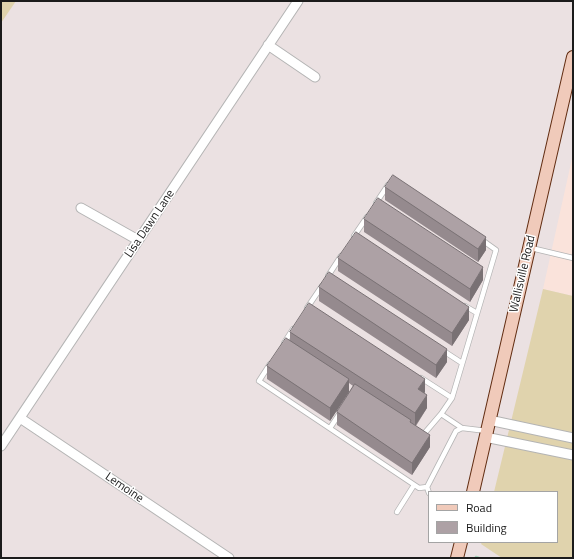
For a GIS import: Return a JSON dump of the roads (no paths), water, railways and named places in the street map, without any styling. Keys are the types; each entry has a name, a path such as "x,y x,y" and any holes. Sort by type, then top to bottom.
{"main road":[{"name":"Wallisville Road","path":"473,491 529,248 566,97 573,57"},
{"path":"457,558 461,543"}],"street":[{"name":"Lisa Dawn Lane","path":"1,446 298,1"},
{"path":"268,45 314,77"},
{"path":"81,208 138,240"},
{"name":"Lemoine","path":"20,418 229,558"},
{"path":"487,429 573,438"},
{"path":"487,429 573,455"}],"lane":[{"path":"351,240 391,180"},
{"path":"376,203 383,207"},
{"path":"355,235 362,239"},
{"path":"416,432 422,436 441,414 452,398 496,250 476,236"},
{"path":"529,248 573,258"},
{"path":"306,310 344,252"},
{"path":"482,272 488,276"},
{"path":"328,275 335,280"},
{"path":"458,301 477,314"},
{"path":"310,304 316,308"},
{"path":"289,349 283,345 298,322"},
{"path":"437,347 462,363"},
{"path":"275,357 259,381 414,485 419,488 427,488"},
{"path":"419,377 452,398"},
{"path":"330,428 342,410"},
{"path":"441,414 462,428 487,429"},
{"path":"428,491 427,488 456,432 462,428"},
{"path":"397,512 414,485"}]}
